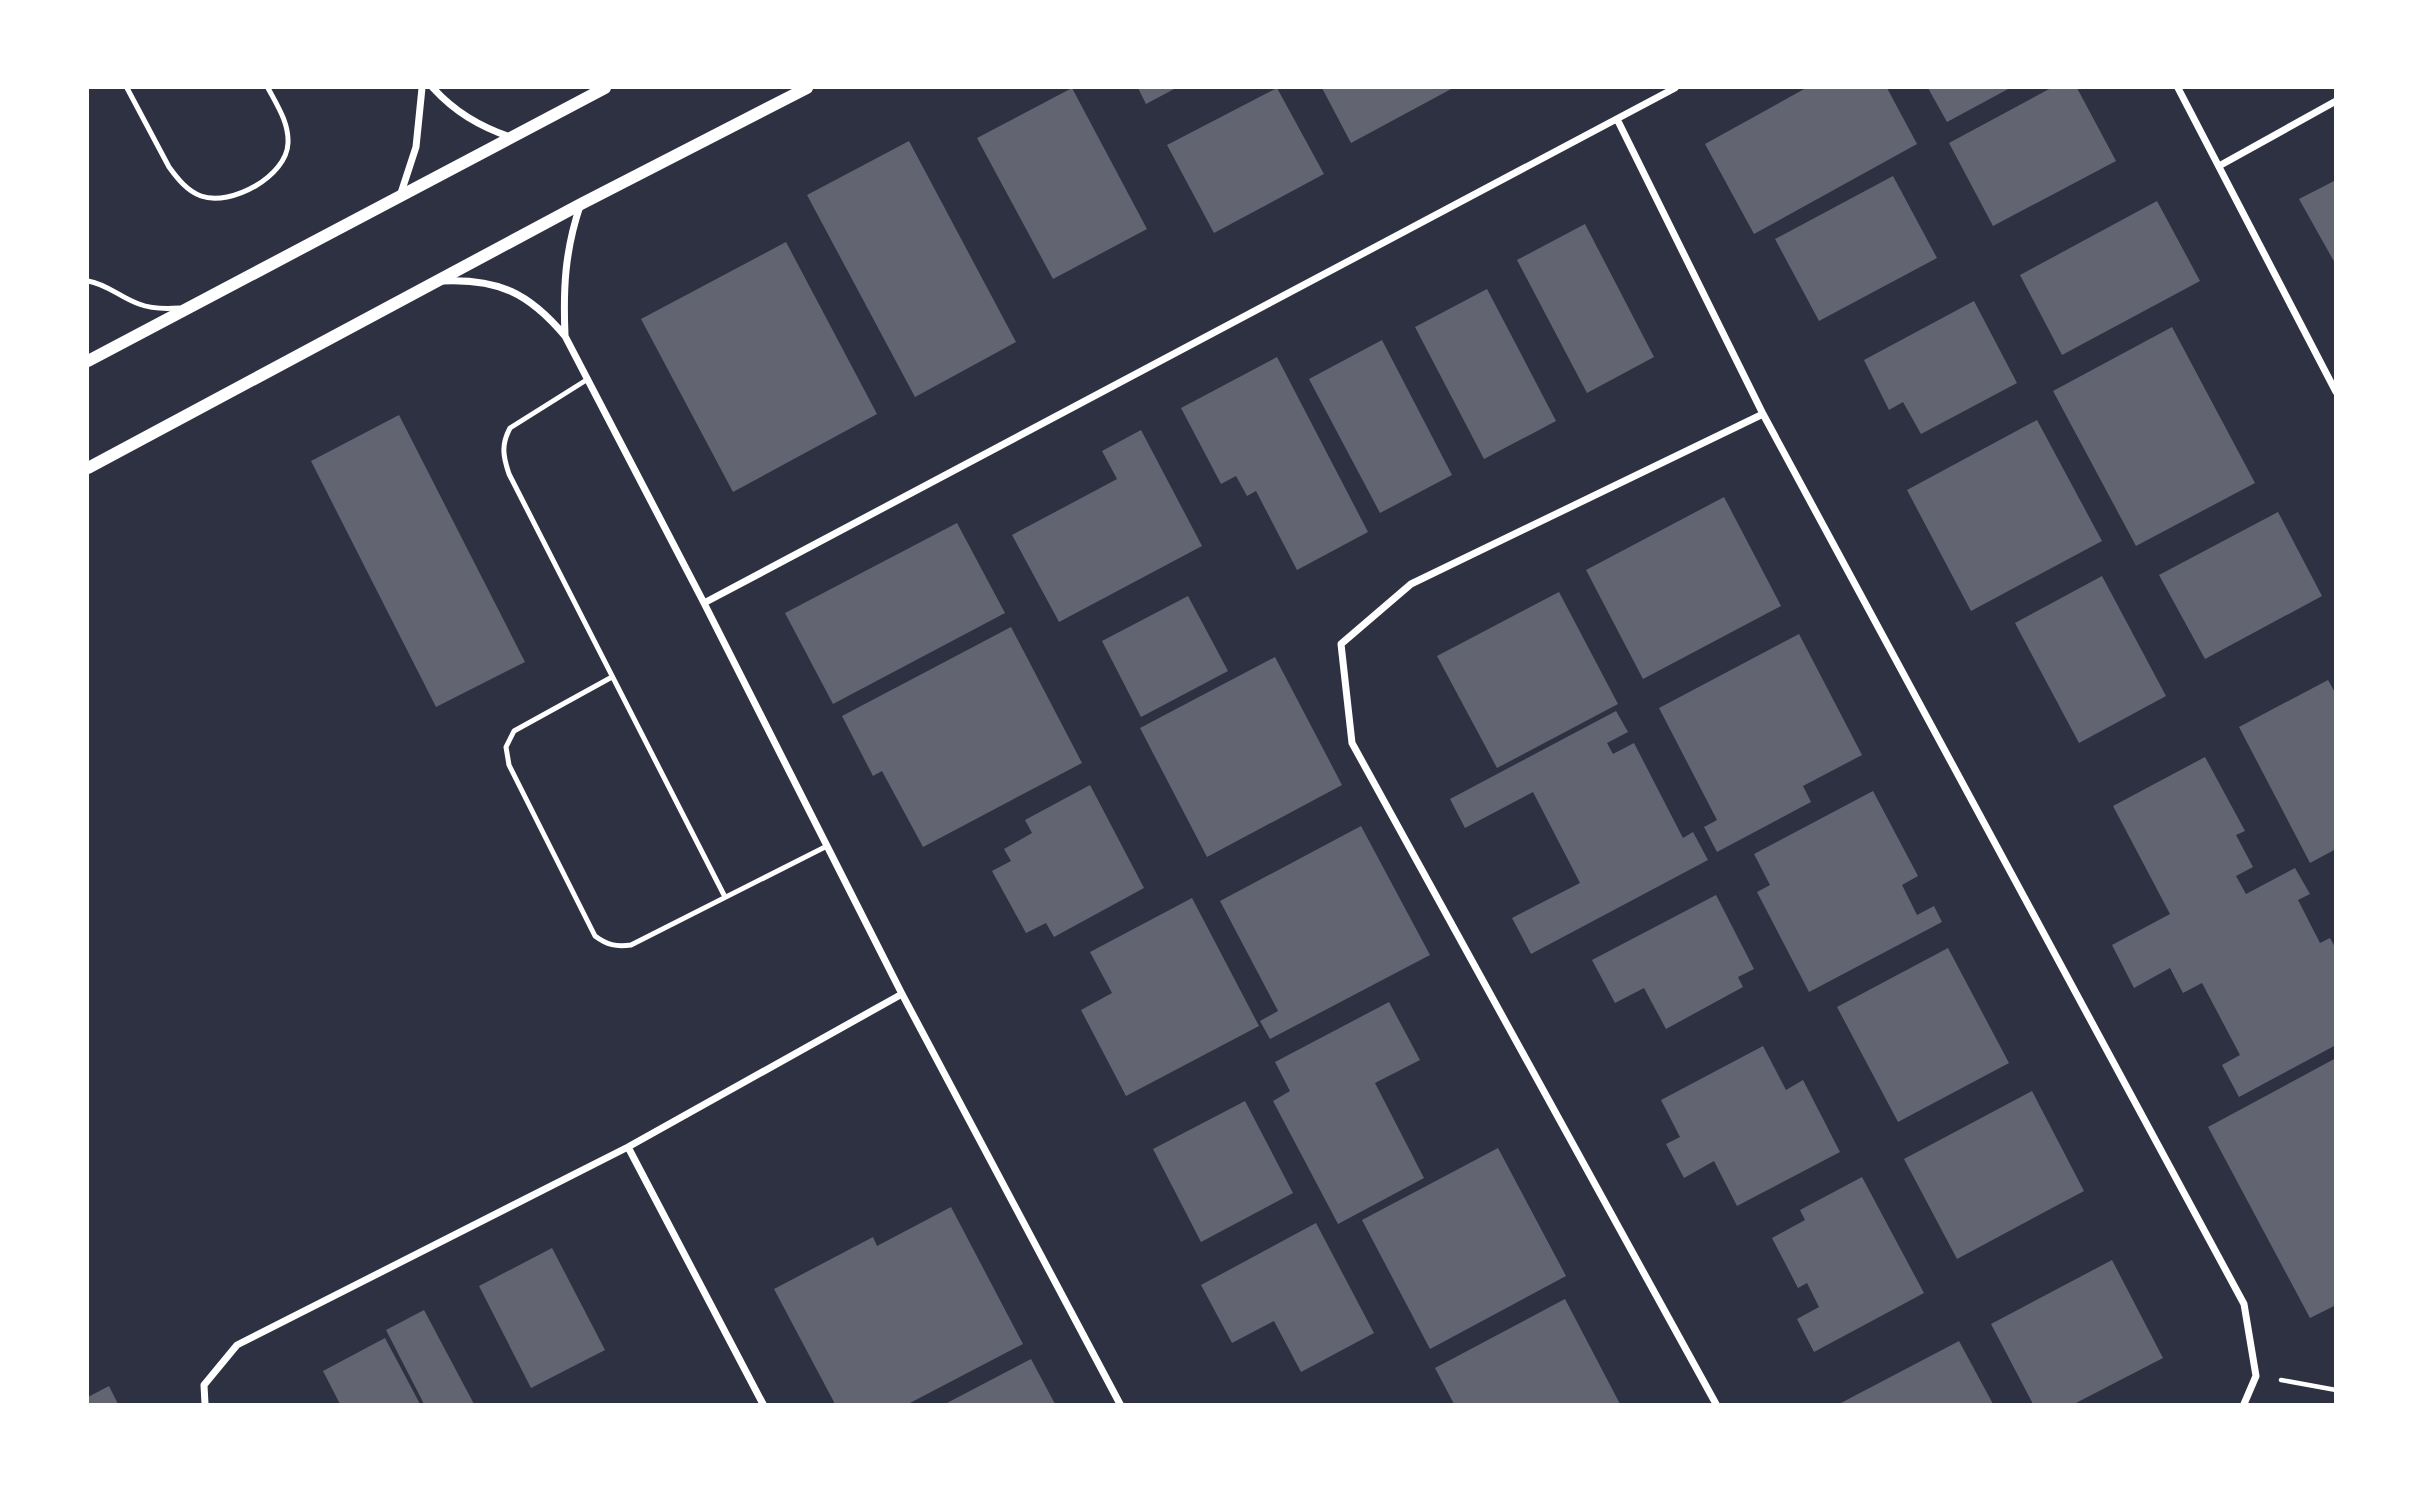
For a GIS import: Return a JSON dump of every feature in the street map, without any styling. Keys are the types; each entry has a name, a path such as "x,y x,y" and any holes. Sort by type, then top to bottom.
{"street":[{"path":"400,197 416,148 422,88"},
{"path":"433,88 469,119 510,136"},
{"path":"88,361 605,88"},
{"path":"88,468 580,204 807,88"},
{"path":"705,604 1675,88"},
{"path":"2178,88 2336,392"},
{"path":"2219,166 2336,101"},
{"path":"1617,119 1763,414 2244,1304 2256,1376 2244,1405"},
{"path":"565,336 566,255 580,204"},
{"path":"439,281 468,280 497,285 523,296 546,314 565,336 705,604 902,995 1120,1405"},
{"path":"1716,1405 1352,744 1341,644 1411,584 1763,414"},
{"path":"205,1405 204,1385 237,1345 628,1147 902,995"},
{"path":"628,1147 763,1405"}],"lane":[{"path":"127,88 177,178 200,196 216,199 231,195 268,177 277,170 284,158 288,146 288,131 268,88"},
{"path":"88,281 109,288 140,305 176,308 193,306"},
{"path":"589,379 510,428 503,440 502,454 509,474 725,897"},
{"path":"612,677 513,731 506,747 509,765 595,936 606,944 618,947 631,945 827,846"}],"path":[{"path":"2256,1376 2336,1390"}],"building":[{"path":"1072,88 1147,229 1053,279 977,138"},
{"path":"1138,88 1176,88 1146,104"},
{"path":"1277,88 1324,174 1214,233 1167,145"},
{"path":"1322,88 1453,88 1351,143"},
{"path":"1806,88 1887,88 1917,144 1754,234 1705,144"},
{"path":"1928,88 2010,88 1947,122"},
{"path":"2051,88 2077,88 2116,161 1993,226 1949,143"},
{"path":"909,141 1016,342 915,397 807,195"},
{"path":"1893,176 1937,258 1819,321 1775,239"},
{"path":"2336,180 2336,265 2299,199"},
{"path":"2157,201 2200,281 2062,355 2020,275"},
{"path":"1585,224 1654,357 1587,393 1517,260"},
{"path":"786,242 877,414 733,492 641,319"},
{"path":"1487,289 1556,421 1484,459 1415,327"},
{"path":"1974,301 2017,383 1921,434 1903,402 1889,410 1864,360"},
{"path":"2172,327 2255,483 2136,546 2053,391"},
{"path":"1382,340 1452,475 1380,513 1309,379"},
{"path":"1277,357 1368,532 1297,570 1256,491 1247,496 1236,476 1221,484 1181,408"},
{"path":"399,415 525,662 436,707 311,461"},
{"path":"2037,420 2102,541 1971,611 1907,490"},
{"path":"1141,430 1202,546 1059,622 1012,535 1117,479 1102,451"},
{"path":"1724,497 1781,606 1643,679 1586,570"},
{"path":"2278,512 2322,596 2205,659 2159,575"},
{"path":"957,523 1005,613 833,704 785,613"},
{"path":"2102,576 2166,696 2079,743 2015,623"},
{"path":"1559,592 1618,704 1497,768 1437,656"},
{"path":"1188,596 1228,671 1141,717 1102,641"},
{"path":"1011,627 1082,763 923,847 882,771 873,776 842,716"},
{"path":"1799,634 1862,755 1803,786 1811,802 1717,852 1704,827 1717,820 1659,708"},
{"path":"1275,657 1342,785 1207,857 1140,728"},
{"path":"2328,680 2336,694 2336,849 2310,863 2239,727"},
{"path":"1616,711 1628,732 1607,743 1613,754 1634,743 1683,838 1693,832 1708,860 1531,954 1512,918 1580,883 1533,792 1465,828 1450,799"},
{"path":"2205,757 2245,831 2236,835 2253,867 2236,876 2246,894 2295,868 2310,894 2298,900 2320,943 2330,938 2336,949 2336,1045 2239,1097 2222,1065 2240,1055 2202,983 2183,993 2170,968 2134,988 2112,945 2170,914 2113,806"},
{"path":"1090,785 1144,888 1054,937 1046,923 1026,933 992,871 1011,861 1004,849 1032,833 1025,820"},
{"path":"1873,791 1918,876 1902,885 1917,915 1934,906 1942,922 1809,992 1757,892 1770,885 1754,854"},
{"path":"1361,826 1430,955 1270,1039 1260,1021 1278,1011 1220,901"},
{"path":"1716,895 1754,969 1738,977 1743,987 1666,1029 1644,988 1615,1003 1592,960"},
{"path":"1192,898 1259,1026 1126,1096 1081,1010 1112,993 1090,952"},
{"path":"1948,948 2009,1063 1898,1122 1837,1007"},
{"path":"1389,1002 1420,1060 1375,1083 1424,1178 1338,1224 1273,1101 1290,1091 1275,1062"},
{"path":"1763,1046 1786,1090 1803,1080 1840,1152 1737,1206 1714,1161 1684,1178 1666,1144 1680,1137 1661,1100"},
{"path":"2336,1058 2336,1305 2310,1318 2208,1127"},
{"path":"2032,1091 2084,1191 1957,1259 1904,1159"},
{"path":"1245,1101 1293,1193 1201,1242 1153,1149"},
{"path":"1498,1148 1566,1276 1430,1349 1362,1220"},
{"path":"1862,1177 1924,1293 1814,1352 1797,1319 1819,1307 1807,1283 1798,1288 1772,1238 1805,1220 1800,1210"},
{"path":"951,1207 1023,1344 908,1404 835,1404 774,1289 873,1237 877,1246"},
{"path":"1316,1223 1374,1333 1301,1372 1274,1321 1232,1343 1201,1285"},
{"path":"552,1248 605,1350 531,1388 479,1286"},
{"path":"2112,1260 2163,1358 2074,1404 2033,1404 1991,1324"},
{"path":"1565,1299 1620,1404 1454,1404 1435,1368"},
{"path":"424,1310 474,1404 424,1404 386,1330"},
{"path":"385,1338 420,1404 340,1404 323,1371"},
{"path":"1959,1341 1993,1404 1839,1404"},
{"path":"1031,1359 1055,1404 945,1404"},
{"path":"109,1386 118,1404 88,1404 88,1397"}]}
